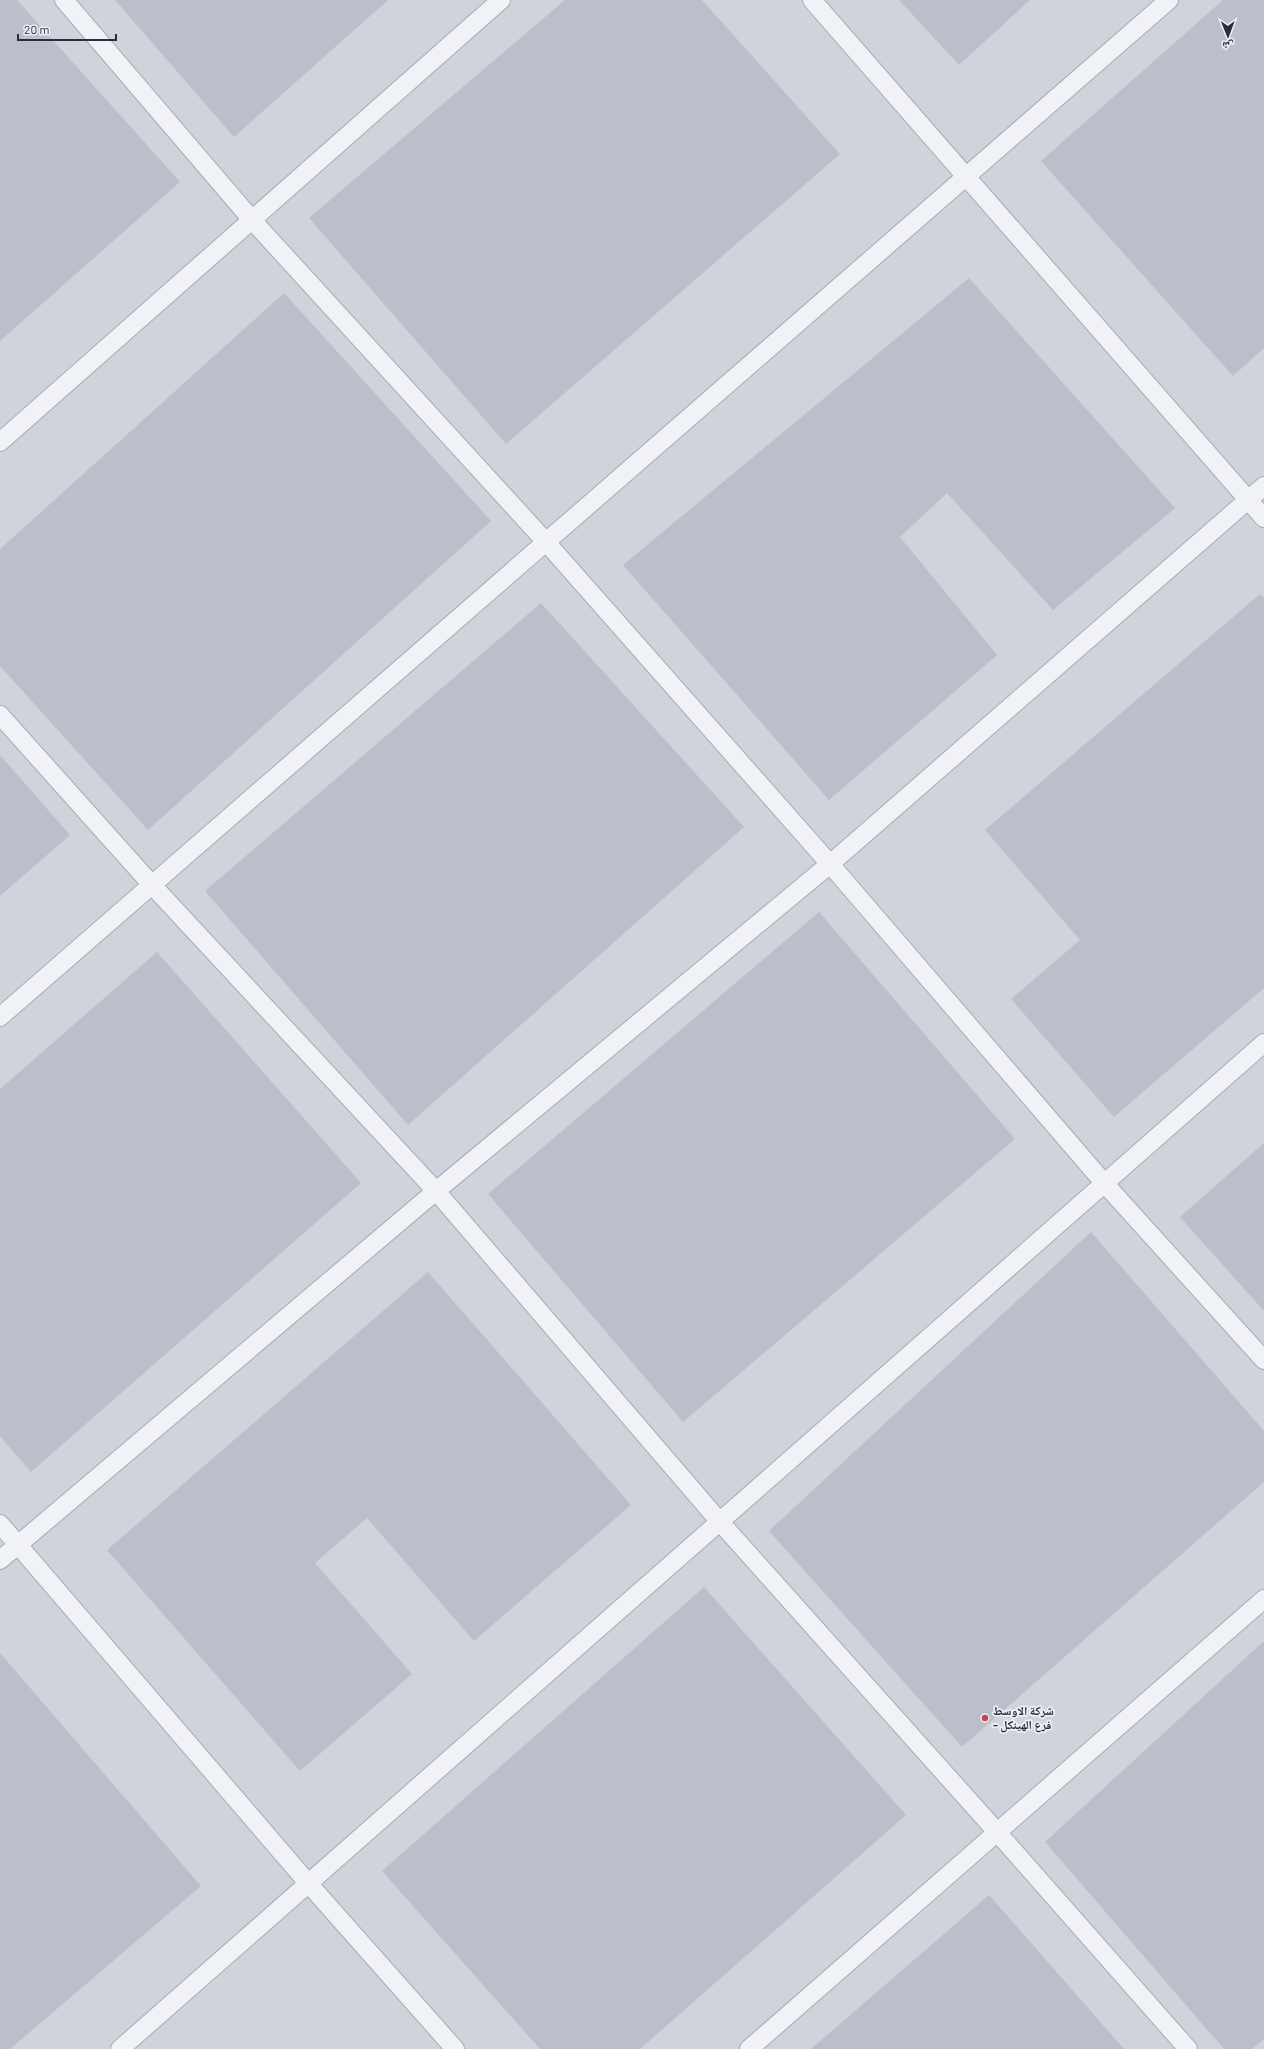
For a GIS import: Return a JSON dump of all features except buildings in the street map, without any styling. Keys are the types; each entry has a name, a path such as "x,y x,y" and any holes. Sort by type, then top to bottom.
{"lane":[{"path":"64,0 252,220 546,542 830,864 1105,1184 1264,1360"},
{"path":"0,442 501,0"},
{"path":"812,0 1264,518"},
{"path":"0,1017 1169,0"},
{"path":"0,1560 17,1544 436,1191 830,864 1264,486"},
{"path":"0,715 152,885 436,1191 720,1522 998,1832 1188,2049"},
{"path":"120,2049 1264,1043"},
{"path":"0,1524 308,1883 455,2049"},
{"path":"749,2049 1264,1600"}],"shaded area":[{"path":"0,0 1264,0 1264,2049 0,2049"}],"place":[{"name":"شركة الاوسط - فرع الهينكل","path":"985,1718"}]}
